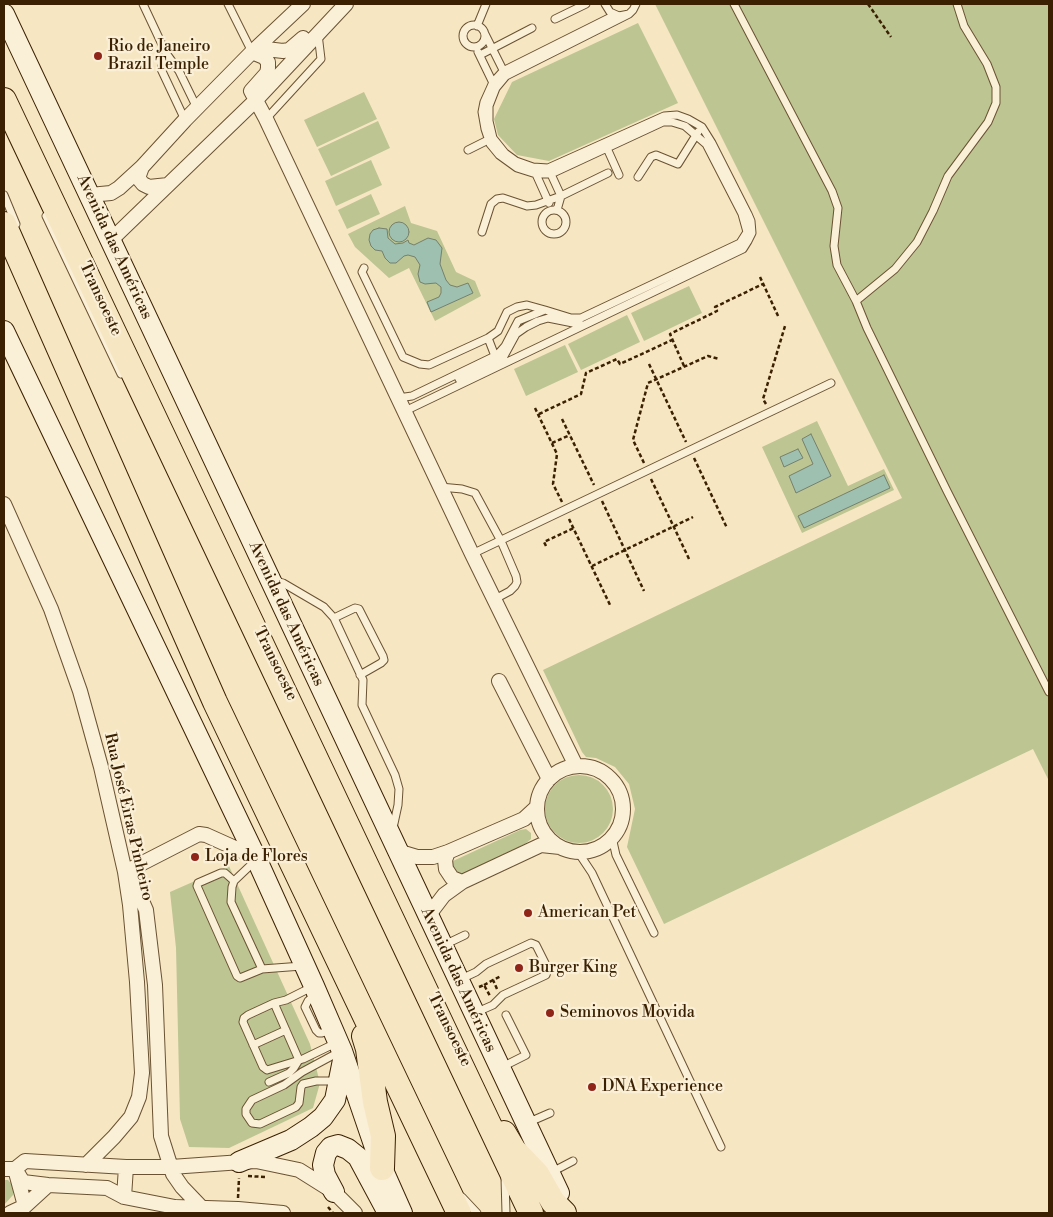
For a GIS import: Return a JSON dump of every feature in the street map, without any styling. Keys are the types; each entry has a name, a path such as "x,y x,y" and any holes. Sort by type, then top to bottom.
{"highway":[{"path":"4,100 531,1213"},
{"path":"11,236 215,702 342,971 459,1203"},
{"path":"342,971 349,1001 368,1049 375,1102 383,1136 382,1168"},
{"path":"484,1116 500,1127 514,1150 537,1174 553,1202 564,1213"}],"main road":[{"name":"Avenida das Américas","path":"4,14 568,1213"},
{"path":"4,331 256,858 316,990 339,1045 382,1168 402,1213"},
{"path":"239,1169 311,1127 330,1109 335,1100 340,1081 339,1045"},
{"path":"330,1198 323,1165 326,1153 331,1147 338,1145 348,1149 358,1157 388,1213"}],"street":[{"path":"90,195 114,191 142,167 184,120 303,4"},
{"path":"111,240 256,100 346,4"},
{"path":"252,52 266,49 283,52 290,50 302,38 318,33"},
{"path":"252,52 264,57 268,62 267,73 251,91 472,554 576,766"},
{"path":"142,167 138,178 143,184 149,187 168,185"},
{"name":"Rua José Eiras Pinheiro","path":"4,504 51,609 80,691 127,871 138,982 142,1073 139,1097 131,1117 86,1165"},
{"path":"500,681 549,779"},
{"path":"428,916 444,895 462,882 541,845 578,852 592,851 604,845 612,837 621,822 623,808 614,782 603,773 590,767 576,766 566,768 549,779 542,788 537,808 538,820 550,840 560,848"},
{"path":"394,844 417,857 433,856 448,852 524,819 537,808"},
{"path":"203,1209 182,1187 173,1174 161,1136 156,985 146,910 127,871 199,834 206,835 256,858"},
{"path":"448,852 445,860 446,869 452,878 462,882"},
{"path":"9,1169 25,1161 126,1167 230,1164 239,1169 256,1161 299,1170 330,1198 354,1213"},
{"path":"124,1197 126,1167"},
{"path":"9,1169 23,1182 108,1188 124,1197 175,1210 238,1209 283,1213"},
{"path":"9,1169 25,1206"},
{"path":"10,1213 25,1206 48,1185"}],"lane":[{"path":"144,4 166,53 179,71 197,108"},
{"path":"228,4 252,52"},
{"path":"477,26 486,4"},
{"path":"555,18 586,4"},
{"path":"605,4 614,15"},
{"path":"505,74 629,14 636,4"},
{"path":"734,4 832,191 838,208 834,246 837,265 947,491 1049,692"},
{"path":"856,301 895,269 917,242 948,176 988,122 996,103 996,87 986,64 964,26 957,4"},
{"path":"364,268 362,272 403,357 420,364 429,364 488,338 498,331 507,312 512,309 527,305 571,318 581,318 740,243 747,232 742,214 706,144 685,126 672,122 663,122 550,171 535,171 516,161 490,139 489,106 494,85 505,74 614,15 624,16 629,14"},
{"path":"484,34 484,41 476,47 466,44 463,34 470,26 477,26 483,30 505,74"},
{"path":"480,55 532,28"},
{"path":"266,119 322,59 318,33"},
{"path":"476,47 494,85"},
{"path":"166,53 161,69 184,120"},
{"path":"402,405 583,325 743,249 752,233 751,221 702,127 677,115 664,116 606,146"},
{"path":"638,177 651,157 656,156 678,164 702,127"},
{"path":"468,150 490,139"},
{"path":"606,146 619,175"},
{"path":"535,171 554,210 562,196"},
{"path":"550,171 562,196"},
{"path":"482,232 490,204 497,199 512,200 527,206 536,205 562,196 608,174"},
{"path":"4,195 11,236"},
{"name":"Transoeste","path":"40,205 124,381"},
{"path":"402,405 412,396 495,356 505,346 518,321 545,310"},
{"path":"402,405 498,361 504,356 516,334 532,324 548,318 583,325"},
{"path":"488,338 495,356"},
{"path":"472,554 831,383"},
{"path":"440,486 475,493 501,541 517,582 510,592 495,600"},
{"path":"270,580 283,583 324,607 334,618 362,680 362,705 395,775 399,789 394,844"},
{"path":"334,618 355,608 359,609 383,656 384,660 381,663 360,675"},
{"path":"612,837 616,855 654,933"},
{"path":"578,852 592,873 721,1147"},
{"path":"256,858 234,881 231,902 262,969"},
{"path":"234,881 225,873 221,873 198,883 196,886 237,976 240,978 262,969 305,966"},
{"path":"442,946 465,935"},
{"path":"458,980 476,972 486,964 531,943 536,944 548,969 546,974 503,994 493,1005 474,1014"},
{"path":"316,990 274,1003 244,1018 243,1022 263,1067 267,1070 339,1045"},
{"path":"274,1003 299,1060"},
{"path":"500,1068 526,1056 506,1015"},
{"path":"254,1045 286,1030"},
{"path":"339,1045 284,1085 252,1100 246,1109 246,1114 252,1123 260,1124 296,1107 299,1103 300,1087 304,1084 316,1081 340,1081"},
{"path":"269,1082 289,1073 299,1060"},
{"path":"527,1124 550,1113"},
{"path":"437,1148 459,1203 468,1213"},
{"path":"550,1173 573,1161"},
{"path":"501,1169 513,1195"},
{"path":"505,1178 506,1213"},
{"path":"459,1203 477,1213"}],"path":[{"path":"868,4 891,37"},
{"path":"760,278 779,318"},
{"path":"684,366 670,334 717,311 715,307 763,284"},
{"path":"769,413 763,399 784,326"},
{"path":"539,415 581,394 586,373 617,359 620,364 672,340"},
{"path":"690,561 633,440 648,383 708,356 719,359"},
{"path":"562,418 644,591"},
{"path":"552,443 570,435"},
{"path":"592,566 694,517"},
{"path":"546,546 544,542 574,528"},
{"path":"478,988 501,976"},
{"path":"484,984 490,996 498,992 493,980"},
{"path":"238,1209 239,1169 268,1177"},
{"path":"330,1198 333,1213"}],"green space":[{"path":"655,4 1049,4 1049,781 1033,749 664,924 627,847 635,809 629,784 615,767 596,758 586,757 582,752 543,670 902,498"},
{"path":"638,23 678,103 549,161 517,155 498,135 494,119 512,82"},
{"path":"364,92 377,119 317,147 304,120"},
{"path":"378,121 390,148 331,176 318,149"},
{"path":"371,160 382,185 336,206 325,181"},
{"path":"371,194 380,214 347,229 338,210"},
{"path":"405,206 411,223 437,231 456,272 475,281 481,296 435,321 409,268 389,278 355,247 348,234"},
{"path":"689,286 702,313 644,341 631,313"},
{"path":"627,315 640,342 581,370 568,344"},
{"path":"565,345 578,372 526,396 514,369"},
{"path":"817,421 848,486 884,469 894,490 802,533 762,447"},
{"path":"579,775 592,778 603,785 610,796 613,809 610,822 603,833 592,840 579,843 566,840 555,833 548,822 545,809 548,796 555,785 566,778"},
{"path":"526,829 531,833 531,839 525,844 460,875 454,875 450,866 453,861"},
{"path":"229,866 310,1044 320,1083 313,1108 229,1148 189,1147 180,1119 176,948 170,892"},
{"path":"4,1180 8,1180 13,1185 13,1195 4,1205"}],"shaded area":[{"path":"399,222 406,225 409,232 406,239 399,242 392,239 389,232 392,225"},
{"path":"379,228 387,229 388,238 395,244 408,240 409,243 414,245 428,238 436,240 442,248 440,264 446,280 450,285 457,287 468,283 473,293 431,312 427,302 439,297 441,287 436,283 425,284 420,282 418,274 420,265 415,257 408,255 396,263 390,263 382,251 375,250 369,240 370,234 373,230"},
{"path":"811,434 831,476 796,493 789,476 813,464 802,439"},
{"path":"798,449 803,458 784,467 780,457"},
{"path":"884,475 890,488 804,528 798,516"}],"place":[{"name":"Rio de Janeiro Brazil Temple","path":"98,56"},
{"name":"Loja de Flores","path":"195,857"},
{"name":"American Pet","path":"528,913"},
{"name":"Burger King","path":"519,968"},
{"name":"Seminovos Movida","path":"550,1013"},
{"name":"DNA Experience","path":"592,1087"}]}
